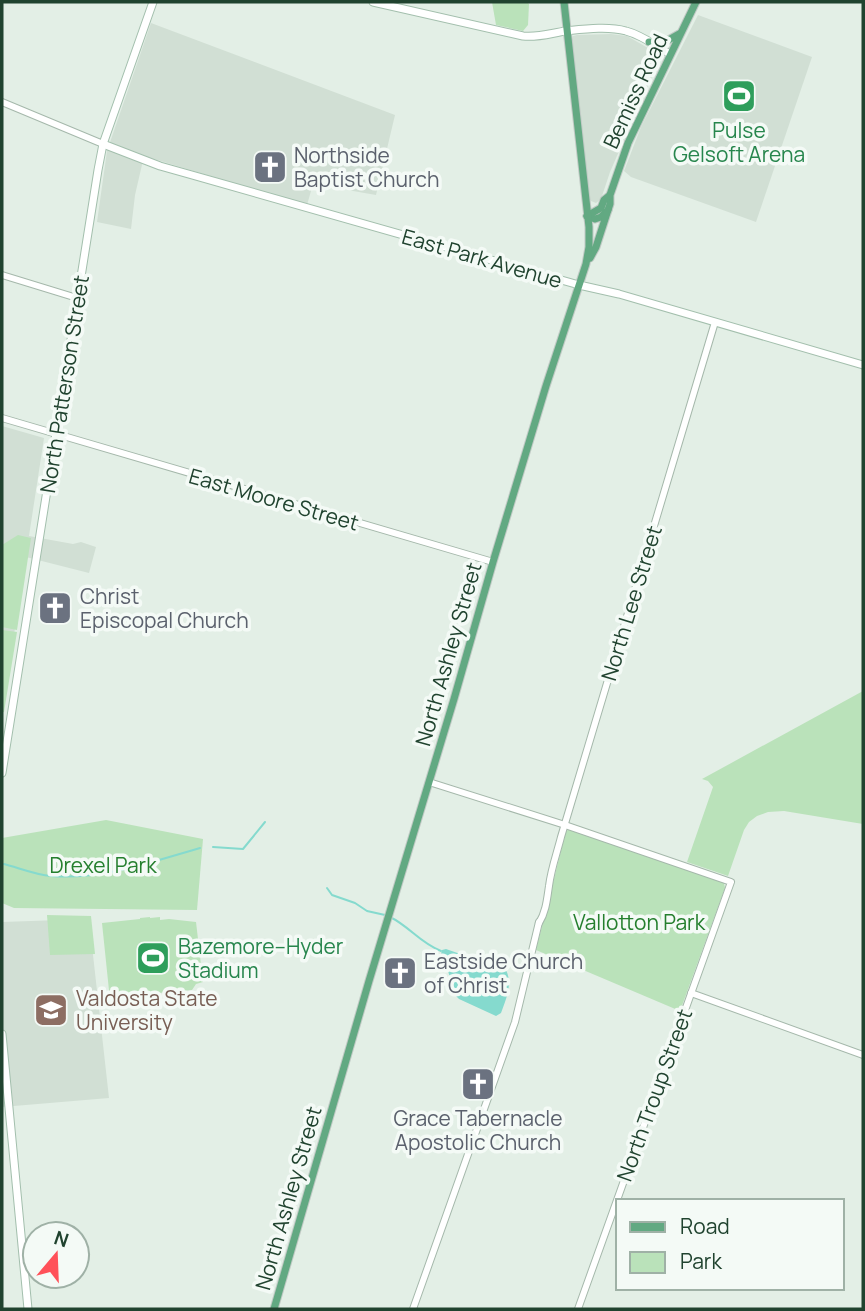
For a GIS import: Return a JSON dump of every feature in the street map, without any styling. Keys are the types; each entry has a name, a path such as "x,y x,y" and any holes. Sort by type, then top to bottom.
{"main road":[{"name":"North Patterson Street","path":"2,773 103,144 153,2"},
{"path":"373,2 530,37 568,31 618,30 632,33 670,54"},
{"name":"North Ashley Street","path":"274,1309 493,562 586,264 589,247 587,216 564,2"},
{"name":"Bemiss Road","path":"586,264 596,247 610,204 609,196 628,143 696,2"},
{"path":"649,42 665,42 682,32"},
{"name":"East Park Avenue","path":"103,144 160,166 863,365"},
{"name":"Bemiss Road","path":"587,216 601,208 609,196"},
{"path":"587,216 595,219 608,210"},
{"path":"2,1034 28,1309"}],"street":[{"path":"2,102 103,144"},
{"path":"2,275 77,298"},
{"name":"North Lee Street","path":"413,1309 515,1020 544,894 715,322"},
{"name":"East Moore Street","path":"2,418 493,562"},
{"path":"429,782 565,825"},
{"name":"North Troup Street","path":"565,825 731,882 617,1199"},
{"path":"691,993 863,1055"},
{"name":"North Troup Street","path":"578,1309 616,1203"}],"shaded area":[{"path":"698,15 812,57 756,222 631,177 624,171 641,127"},
{"path":"151,23 395,115 376,195 313,184 307,205 144,156 131,229 97,222 107,151"},
{"path":"577,35 627,36 655,52 659,62 610,172 601,199 596,203 589,198 572,40 573,36"},
{"path":"2,426 44,438 29,536 73,544 81,542 96,547 89,573 26,557 2,712"},
{"name":"Valdosta State University","path":"89,919 109,1098 2,1107 2,922"}],"green space":[{"path":"492,2 527,2 528,25 523,31 496,25"},
{"path":"18,535 31,538 17,630 2,627 2,545"},
{"path":"2,630 17,632 4,712 2,712"},
{"path":"863,691 863,824 784,811 768,812 749,822 744,830 728,876 687,862 713,787 702,779"},
{"name":"Drexel Park","path":"106,820 203,839 197,910 14,908 2,903 2,838"},
{"name":"Vallotton Park","path":"570,829 724,883 725,888 680,1011 536,950 566,831"},
{"path":"47,915 91,916 95,954 50,955"},
{"name":"Bazemore–Hyder Stadium","path":"150,917 196,922 203,982 196,984 192,990 159,993 159,997 149,998 148,995 110,1000 102,923"}],"water":[{"path":"446,949 506,970 509,986 501,1013 496,1016 455,995 441,954 442,950"}],"waterway":[{"path":"213,847 243,849 265,822"},
{"path":"4,864 33,873 70,877 126,869 200,848"},
{"path":"327,888 332,895 355,903 367,911 385,915"},
{"path":"390,917 441,951"}],"place":[{"name":"Pulse Gelsoft Arena","path":"739,96"},
{"name":"Northside Baptist Church","path":"270,167"},
{"name":"Christ Episcopal Church","path":"55,608"},
{"name":"Bazemore–Hyder Stadium","path":"153,958"},
{"name":"Eastside Church of Christ","path":"400,973"},
{"name":"Valdosta State University","path":"51,1010"},
{"name":"Grace Tabernacle Apostolic Church","path":"478,1084"}]}
